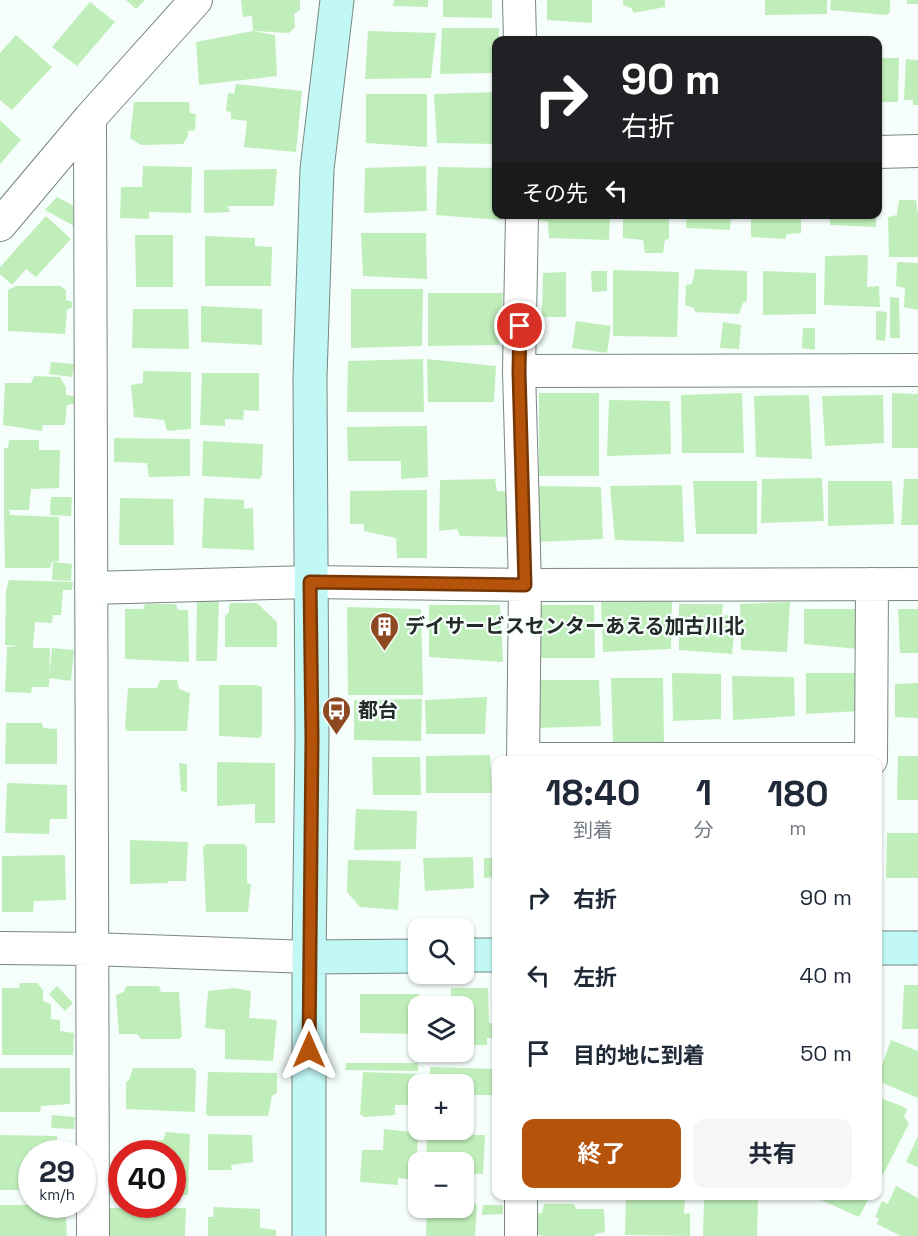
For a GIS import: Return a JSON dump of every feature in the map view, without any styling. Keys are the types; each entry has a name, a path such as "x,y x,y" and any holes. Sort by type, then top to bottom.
{"street":[{"path":"0,225 90,118 196,0"},
{"path":"309,1236 312,738 310,377 317,170 337,0"},
{"path":"519,0 520,36"},
{"path":"90,118 93,1236"},
{"path":"882,152 918,151"},
{"path":"522,219 519,371 525,585 523,756"},
{"path":"519,371 918,370"},
{"path":"91,588 310,582 525,585 918,584"},
{"path":"872,584 872,756"},
{"path":"0,948 309,957 408,956"},
{"path":"882,948 918,948"},
{"path":"474,955 492,955"},
{"path":"521,1200 521,1236"}],"building":[{"path":"126,0 145,0 136,9"},
{"path":"241,0 300,0 300,10 294,14 295,27 289,33 253,31 252,16 243,17"},
{"path":"394,0 428,0 428,7 393,6"},
{"path":"443,0 492,0 492,18 443,17"},
{"path":"547,0 592,0 592,23 547,20"},
{"path":"623,0 665,0 665,7 634,13 631,8 623,5"},
{"path":"765,0 827,0 827,14 765,15"},
{"path":"831,0 890,0 890,12 887,15 830,10"},
{"path":"907,0 918,0 918,4 907,4"},
{"path":"90,2 115,22 77,66 52,47"},
{"path":"442,28 499,28 499,36 492,36 492,73 440,74"},
{"path":"253,31 275,35 277,76 199,85 196,42"},
{"path":"368,31 436,33 431,78 365,79"},
{"path":"16,35 52,67 12,110 0,100 0,53"},
{"path":"882,58 899,58 898,102 882,102"},
{"path":"906,59 918,60 918,105 913,105 913,100 904,100"},
{"path":"236,84 302,91 296,152 244,147 247,121 231,119 231,112 226,111 228,93 234,94"},
{"path":"492,92 492,144 437,143 434,94"},
{"path":"366,94 427,94 427,147 366,143"},
{"path":"134,102 189,102 190,113 196,114 195,130 188,131 183,144 141,145 130,138"},
{"path":"0,120 21,140 0,164"},
{"path":"143,166 192,167 191,213 149,212 149,219 120,218 121,187 142,187"},
{"path":"426,166 427,211 364,213 365,168"},
{"path":"438,167 492,168 492,219 501,220 436,215"},
{"path":"277,169 274,206 228,206 230,212 204,212 204,170"},
{"path":"57,197 74,206 74,226 45,210"},
{"path":"899,200 916,200 918,257 889,257 888,217 897,215"},
{"path":"46,216 71,239 36,277 26,269 12,285 0,274 0,267"},
{"path":"610,219 609,240 549,238 548,222 539,220"},
{"path":"623,219 669,219 669,239 665,240 663,253 645,253 643,240 623,238"},
{"path":"687,219 731,219 730,230 686,228"},
{"path":"751,219 801,219 801,233 787,234 785,239 751,237"},
{"path":"830,219 876,219 876,227 830,225"},
{"path":"361,233 426,233 427,279 363,276"},
{"path":"135,235 173,235 173,287 136,287"},
{"path":"205,236 255,238 255,246 272,247 271,286 205,286"},
{"path":"868,255 867,287 879,286 880,307 824,305 825,256"},
{"path":"897,262 918,263 918,310 904,307 905,288 896,286"},
{"path":"695,269 747,271 747,301 743,303 739,314 695,312 694,308 685,305 686,285 692,284"},
{"path":"613,270 679,272 677,337 613,336"},
{"path":"591,271 607,271 607,291 592,292"},
{"path":"763,271 816,273 816,314 763,315"},
{"path":"566,272 566,317 542,317 543,273"},
{"path":"16,286 60,286 66,290 66,300 72,302 72,307 67,310 65,334 8,331 8,290"},
{"path":"351,289 423,289 422,346 351,348"},
{"path":"428,293 503,293 499,345 428,346"},
{"path":"890,297 899,298 900,338 890,338"},
{"path":"201,306 262,309 262,345 201,342"},
{"path":"133,309 188,309 189,349 132,348"},
{"path":"876,311 887,312 885,341 876,340"},
{"path":"576,321 611,326 607,353 572,348"},
{"path":"723,322 741,325 739,349 720,348"},
{"path":"803,328 815,328 815,350 802,348"},
{"path":"423,359 424,412 347,412 348,361"},
{"path":"427,359 496,366 494,402 428,402"},
{"path":"51,362 74,364 72,377 49,374"},
{"path":"143,371 191,372 191,429 167,431 164,420 134,417 131,385 143,383"},
{"path":"202,373 259,373 259,411 244,410 243,420 225,419 225,426 200,425"},
{"path":"34,376 60,377 66,387 66,395 74,396 74,404 67,405 65,425 43,425 42,431 3,425 5,383 31,383"},
{"path":"539,393 599,393 599,476 539,476"},
{"path":"742,393 744,453 682,453 681,395"},
{"path":"892,393 918,394 918,448 892,448"},
{"path":"809,395 812,459 756,457 754,396"},
{"path":"883,395 884,443 825,446 822,396"},
{"path":"609,400 670,401 671,454 607,456"},
{"path":"427,426 428,477 401,479 401,461 348,461 347,427"},
{"path":"114,438 190,439 190,476 149,477 147,463 114,462"},
{"path":"9,440 39,440 39,450 60,450 59,488 31,489 29,510 4,510 4,448 8,448"},
{"path":"203,441 263,444 262,475 259,479 202,476"},
{"path":"822,478 824,521 761,523 762,479"},
{"path":"495,479 497,491 513,492 514,537 460,536 457,529 439,531 440,480"},
{"path":"904,479 918,479 918,525 901,525"},
{"path":"693,481 757,481 757,534 696,534"},
{"path":"828,481 892,481 894,524 828,526"},
{"path":"682,485 684,542 615,540 610,486"},
{"path":"538,486 601,487 603,539 538,542"},
{"path":"427,490 427,558 397,558 396,538 364,531 364,524 350,524 350,491"},
{"path":"51,497 72,497 71,516 50,515"},
{"path":"120,498 173,499 174,545 119,545"},
{"path":"204,498 244,500 244,509 253,508 254,550 202,548"},
{"path":"4,510 10,511 10,515 59,517 59,561 50,562 52,562 50,568 5,568"},
{"path":"53,562 72,564 71,581 52,580"},
{"path":"9,580 73,582 72,590 63,590 61,615 53,615 52,623 35,622 33,648 50,648 49,687 32,687 31,693 5,692 7,647 18,646 5,645 6,590"},
{"path":"197,598 219,599 217,661 196,661"},
{"path":"672,600 671,649 603,652 601,602"},
{"path":"790,602 787,652 741,650 740,604"},
{"path":"231,603 257,603 277,622 277,647 225,647 225,616 229,612"},
{"path":"145,604 176,604 178,610 188,610 189,662 125,659 125,609 143,609"},
{"path":"679,604 723,604 722,615 736,616 732,654 679,650"},
{"path":"429,605 500,605 503,662 429,657"},
{"path":"535,605 594,605 595,658 536,658"},
{"name":"デイサービスセンターあえる加古川北","path":"347,607 421,609 423,695 348,695"},
{"path":"804,609 861,609 859,649 804,644"},
{"path":"898,609 918,609 918,653 900,653"},
{"path":"52,648 74,650 71,681 49,678"},
{"path":"672,673 721,674 721,719 673,721"},
{"path":"806,673 856,673 859,711 806,714"},
{"path":"732,676 794,677 795,716 733,720"},
{"path":"611,678 663,678 664,744 613,744"},
{"path":"160,680 177,680 179,689 190,693 187,731 127,731 125,728 128,688 157,688"},
{"path":"536,680 599,680 601,726 536,728"},
{"path":"918,683 918,718 895,717 895,684"},
{"path":"219,685 262,687 262,734 259,738 219,736"},
{"path":"487,697 485,734 426,734 425,700"},
{"path":"422,699 421,741 354,740 354,700"},
{"path":"6,723 42,723 43,728 57,729 57,764 5,764"},
{"path":"490,755 492,793 426,793 426,756"},
{"path":"898,756 918,756 918,800 897,800"},
{"path":"372,757 420,757 421,795 373,795"},
{"path":"217,762 275,763 275,823 255,823 255,804 217,806"},
{"path":"179,763 187,764 187,792 181,791"},
{"path":"7,783 67,785 67,819 50,819 49,834 5,833"},
{"path":"356,809 417,811 416,849 354,850"},
{"path":"887,833 918,833 918,878 886,878"},
{"path":"130,840 188,842 186,881 130,884"},
{"path":"206,844 244,844 247,847 247,883 251,884 248,912 206,912 203,847"},
{"path":"65,855 66,900 34,901 33,912 2,912 2,856"},
{"path":"473,857 474,888 425,891 423,858"},
{"path":"484,858 492,858 492,877 484,878"},
{"path":"348,860 401,861 398,910 360,907 347,892"},
{"path":"20,983 37,983 43,990 43,1001 51,1004 51,1019 60,1020 60,1031 74,1033 73,1055 2,1055 2,988 19,988"},
{"path":"904,985 918,985 918,1029 902,1029"},
{"path":"57,986 73,1003 65,1011 49,994"},
{"path":"126,986 159,986 161,992 179,992 182,1036 179,1039 141,1039 137,1034 119,1034 116,995 124,992"},
{"path":"235,988 251,991 249,1018 277,1020 273,1061 225,1059 225,1030 205,1028 208,991"},
{"path":"451,988 488,988 492,1038 487,1038 487,1045 474,1045 474,996 451,996"},
{"path":"360,994 419,994 419,996 408,996 408,1034 360,1033"},
{"path":"891,1040 918,1051 918,1098 882,1083 882,1065"},
{"path":"346,1063 418,1063 418,1071 345,1070"},
{"path":"430,1067 492,1069 492,1095 474,1095 474,1074 430,1074"},
{"path":"0,1068 70,1068 70,1104 41,1106 40,1112 0,1112"},
{"path":"133,1068 193,1068 196,1071 195,1112 126,1109 126,1082"},
{"path":"208,1072 277,1073 277,1093 272,1096 268,1116 208,1116 206,1114"},
{"path":"363,1072 420,1074 408,1074 408,1105 395,1105 395,1115 364,1117 360,1114"},
{"path":"882,1099 904,1107 907,1110 904,1117 909,1123 883,1175"},
{"path":"52,1115 75,1117 74,1129 51,1128"},
{"path":"384,1129 408,1132 408,1140 418,1140 417,1152 408,1152 408,1179 398,1178 398,1185 360,1182 362,1150 383,1150"},
{"path":"166,1132 190,1134 188,1195 186,1195 186,1140 163,1140"},
{"path":"208,1134 252,1135 253,1162 231,1165 232,1170 208,1170"},
{"path":"0,1135 57,1136 57,1140 18,1140 18,1190 0,1190"},
{"path":"474,1135 485,1135 483,1174 474,1174 474,1152 426,1152 427,1140 474,1140"},
{"path":"918,1136 918,1167 906,1162"},
{"path":"896,1186 918,1198 918,1236 901,1236 877,1224 879,1219 875,1217 882,1201 888,1204"},
{"path":"626,1200 685,1200 684,1214 690,1213 690,1236 625,1235"},
{"path":"704,1200 758,1200 757,1236 703,1236"},
{"path":"821,1200 868,1200 859,1217"},
{"path":"474,1202 477,1206 475,1236 426,1236 427,1218 474,1218"},
{"path":"544,1204 574,1204 576,1209 604,1209 605,1232 595,1234 595,1236 536,1234 536,1214 542,1213"},
{"path":"0,1205 18,1205 18,1218 66,1218 67,1236 0,1236"},
{"path":"483,1205 503,1205 503,1214 482,1215"},
{"path":"214,1207 260,1209 260,1228 276,1230 276,1236 208,1236 208,1217 213,1217"},
{"path":"109,1218 186,1218 185,1236 109,1236"}],"place":[{"name":"デイサービスセンターあえる加古川北","path":"384,652"},
{"name":"都台","path":"337,736"}],"route":[{"path":"309,1050 312,738 310,582 525,585 519,371 520,326"}]}
